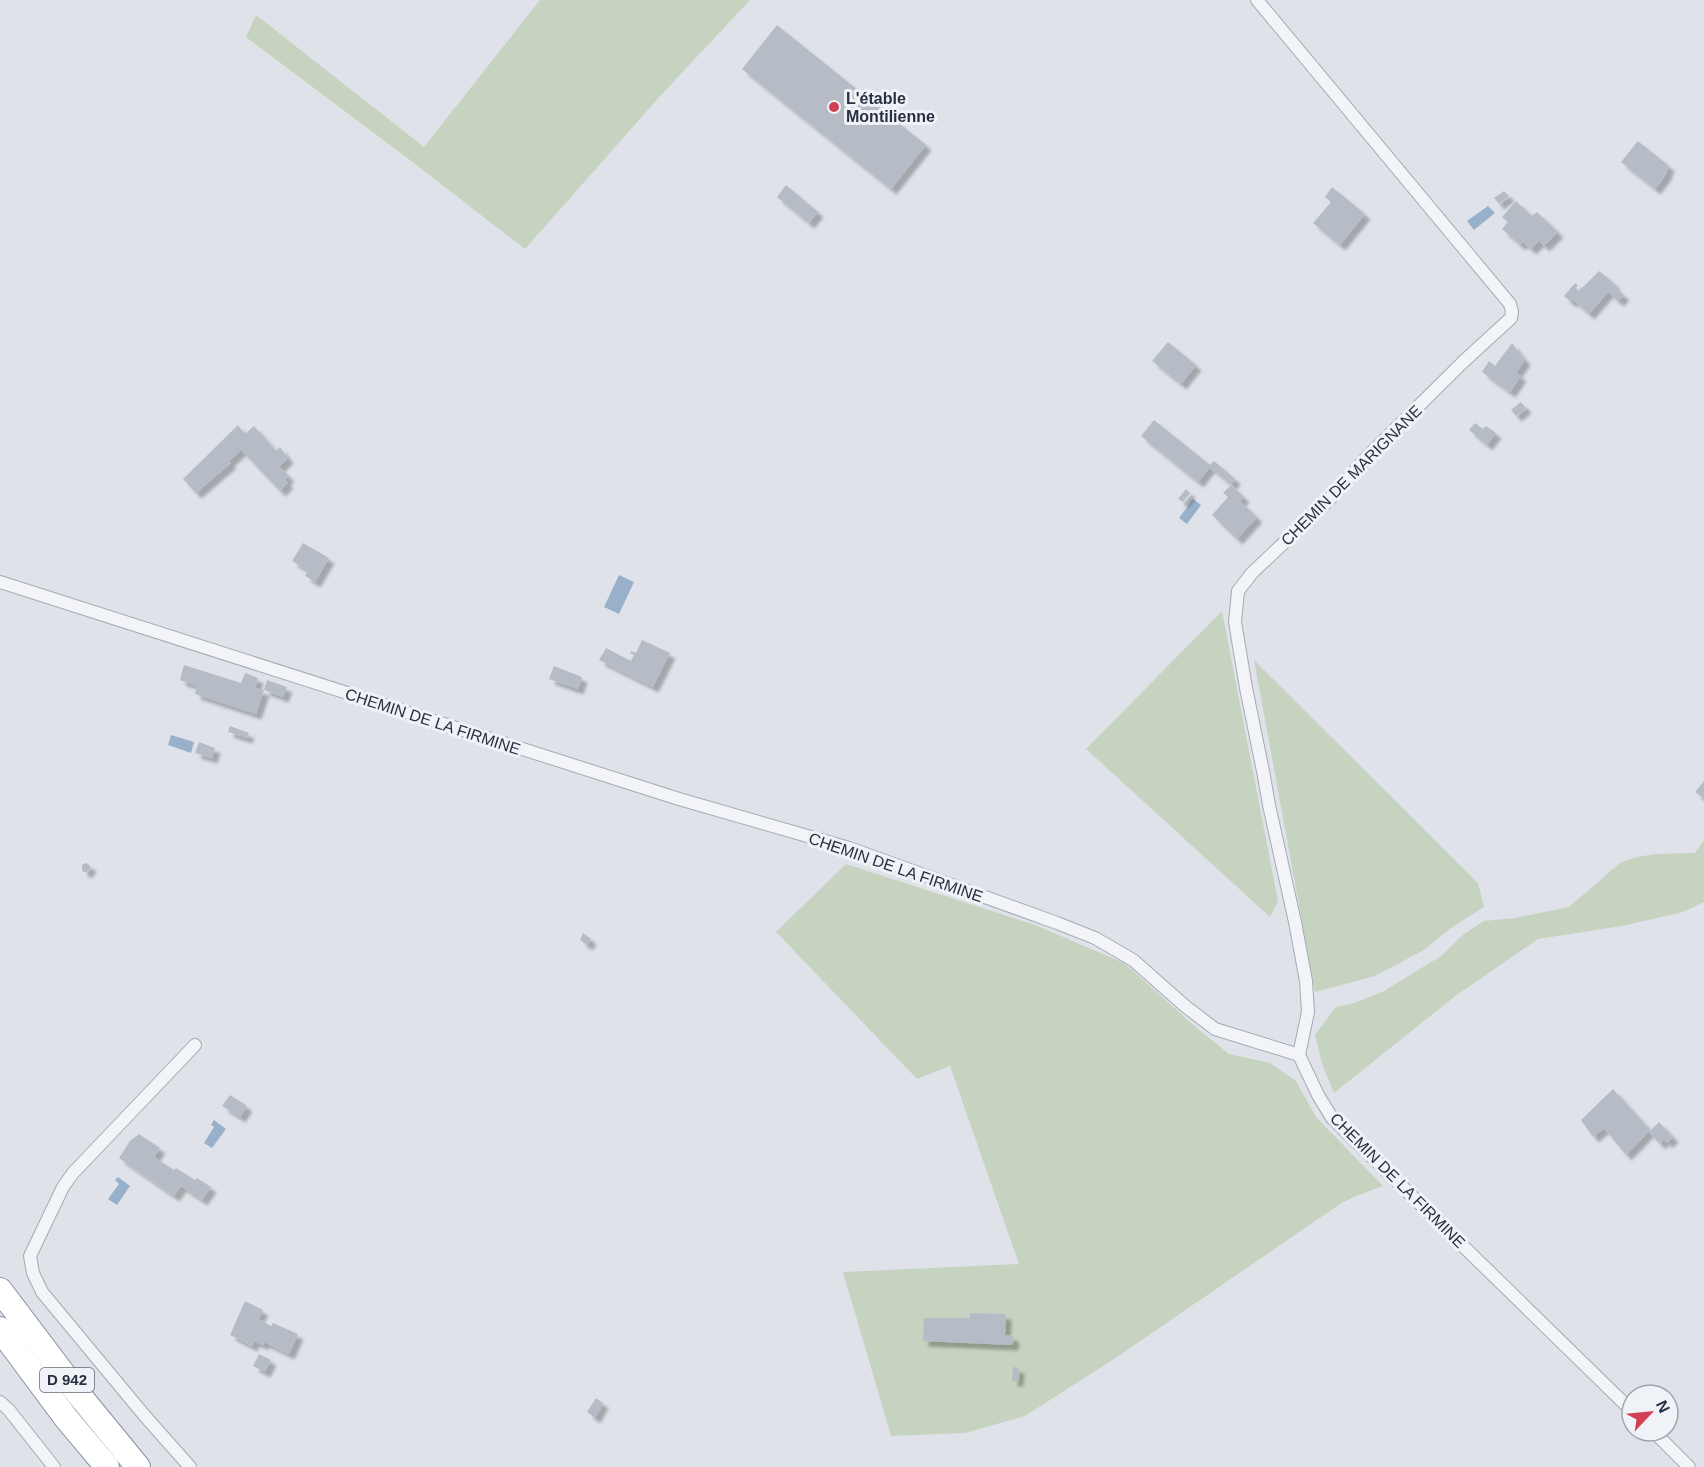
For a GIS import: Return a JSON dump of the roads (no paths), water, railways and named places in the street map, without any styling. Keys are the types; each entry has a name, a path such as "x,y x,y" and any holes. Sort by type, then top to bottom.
{"highway":[{"name":"D 942","path":"0,1290 80,1396 138,1467"},
{"name":"D 942","path":"0,1329 66,1418 107,1467"}],"street":[{"name":"CHEMIN DE MARIGNANE","path":"1257,0 1510,304 1512,312 1511,318 1367,457 1329,500 1252,573 1238,591 1235,622 1245,688 1306,981 1308,1012 1299,1055"},
{"name":"CHEMIN DE LA FIRMINE","path":"0,582 668,795 849,848 1095,938 1133,960 1215,1029 1299,1055 1332,1118 1620,1399"},
{"path":"190,1467 42,1292 33,1273 30,1256 63,1187 73,1173 195,1046"},
{"path":"0,1402 9,1410 54,1467"},
{"path":"1665,1443 1689,1467"}],"water":[{"path":"1488,206 1495,213 1474,230 1467,221"},
{"path":"1193,499 1201,505 1187,524 1179,518"},
{"path":"619,575 634,582 619,614 604,607"},
{"path":"171,735 194,742 191,753 168,745"},
{"path":"214,1120 226,1129 212,1148 204,1143 214,1127 211,1125"},
{"path":"118,1177 130,1186 117,1205 108,1199 119,1184 115,1180"}],"place":[{"name":"L'étable Montilienne","path":"834,107"}]}
